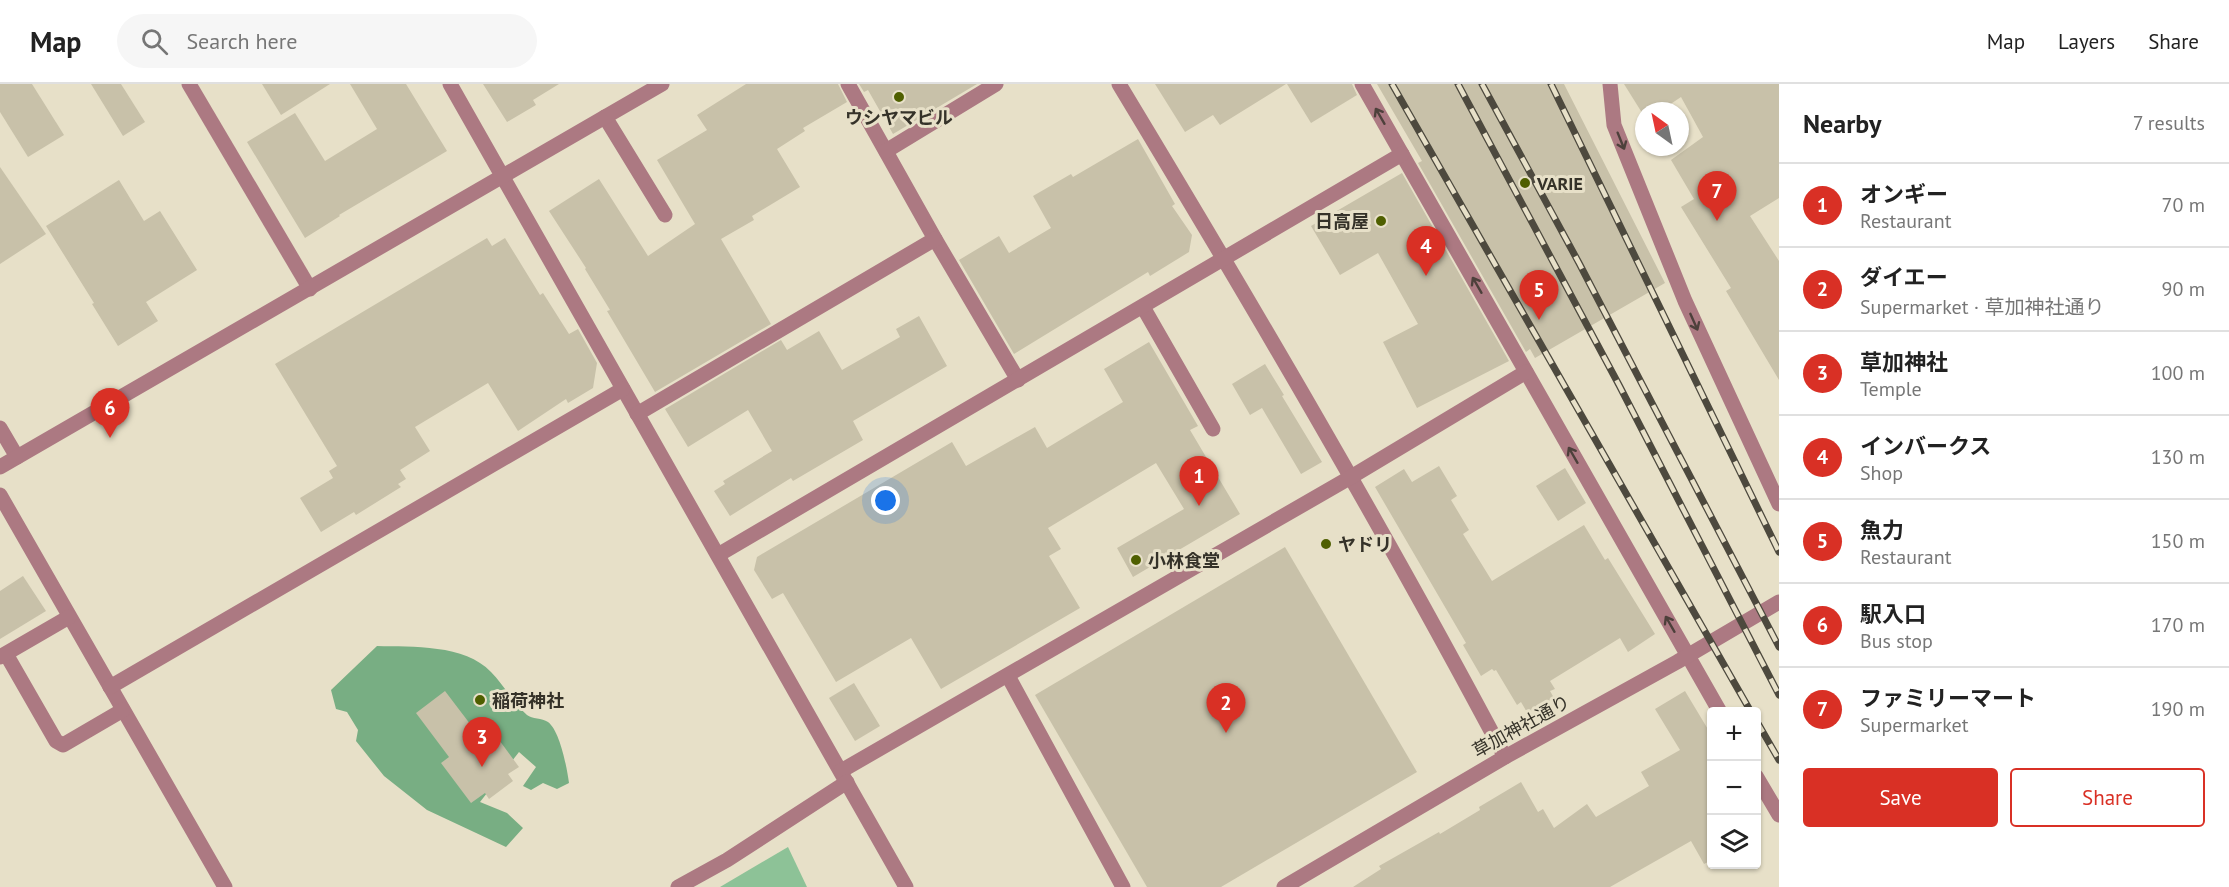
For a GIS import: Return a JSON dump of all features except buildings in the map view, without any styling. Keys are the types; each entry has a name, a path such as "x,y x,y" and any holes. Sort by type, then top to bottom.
{"street":[{"path":"189,84 310,289"},
{"path":"450,84 906,887"},
{"path":"0,467 662,84"},
{"path":"848,84 935,240 1018,380"},
{"path":"886,151 996,84"},
{"path":"1119,84 1225,259 1351,477 1505,757"},
{"path":"1362,84 1718,707"},
{"path":"1610,84 1614,125 1685,301 1779,504"},
{"path":"605,117 665,215"},
{"path":"718,555 1402,154"},
{"path":"637,414 935,240"},
{"path":"1143,307 1214,429"},
{"path":"678,887 727,860 844,777 1008,676 1351,477 1526,372"},
{"path":"110,687 623,389"},
{"path":"0,428 17,457"},
{"path":"0,495 225,887"},
{"name":"草加神社通り","path":"1284,887 1505,757 1688,656 1779,602"},
{"path":"69,617 3,655 56,741 63,745 123,710"},
{"path":"1008,676 1123,887"},
{"path":"1761,784 1779,815"}],"green space":[{"path":"377,646 422,647 467,656 491,672 527,715 548,722 556,733 567,768 569,783 557,789 543,783 531,790 523,786 536,767 519,752 480,802 507,813 523,828 506,847 427,810 384,776 356,741 358,730 347,712 336,709 331,690"},
{"path":"788,847 807,887 720,887"}],"railway":[{"path":"1392,84 1748,707"},
{"path":"1458,84 1619,385 1779,695"},
{"path":"1482,84 1579,263 1779,647"},
{"path":"1551,84 1779,552"},
{"path":"1761,729 1779,760"}],"place":[{"name":"ウシヤマビル","path":"899,97"},
{"name":"VARIE","path":"1525,183"},
{"name":"日高屋","path":"1381,221"},
{"name":"ファミリーマート","path":"1717,221"},
{"name":"インバークス","path":"1426,276"},
{"name":"魚力","path":"1539,320"},
{"name":"駅入口","path":"110,438"},
{"name":"オンギー","path":"1199,506"},
{"name":"ヤドリ","path":"1326,544"},
{"name":"小林食堂","path":"1136,560"},
{"name":"稲荷神社","path":"480,700"},
{"name":"ダイエー","path":"1226,733"},
{"name":"草加神社","path":"482,767"}]}
